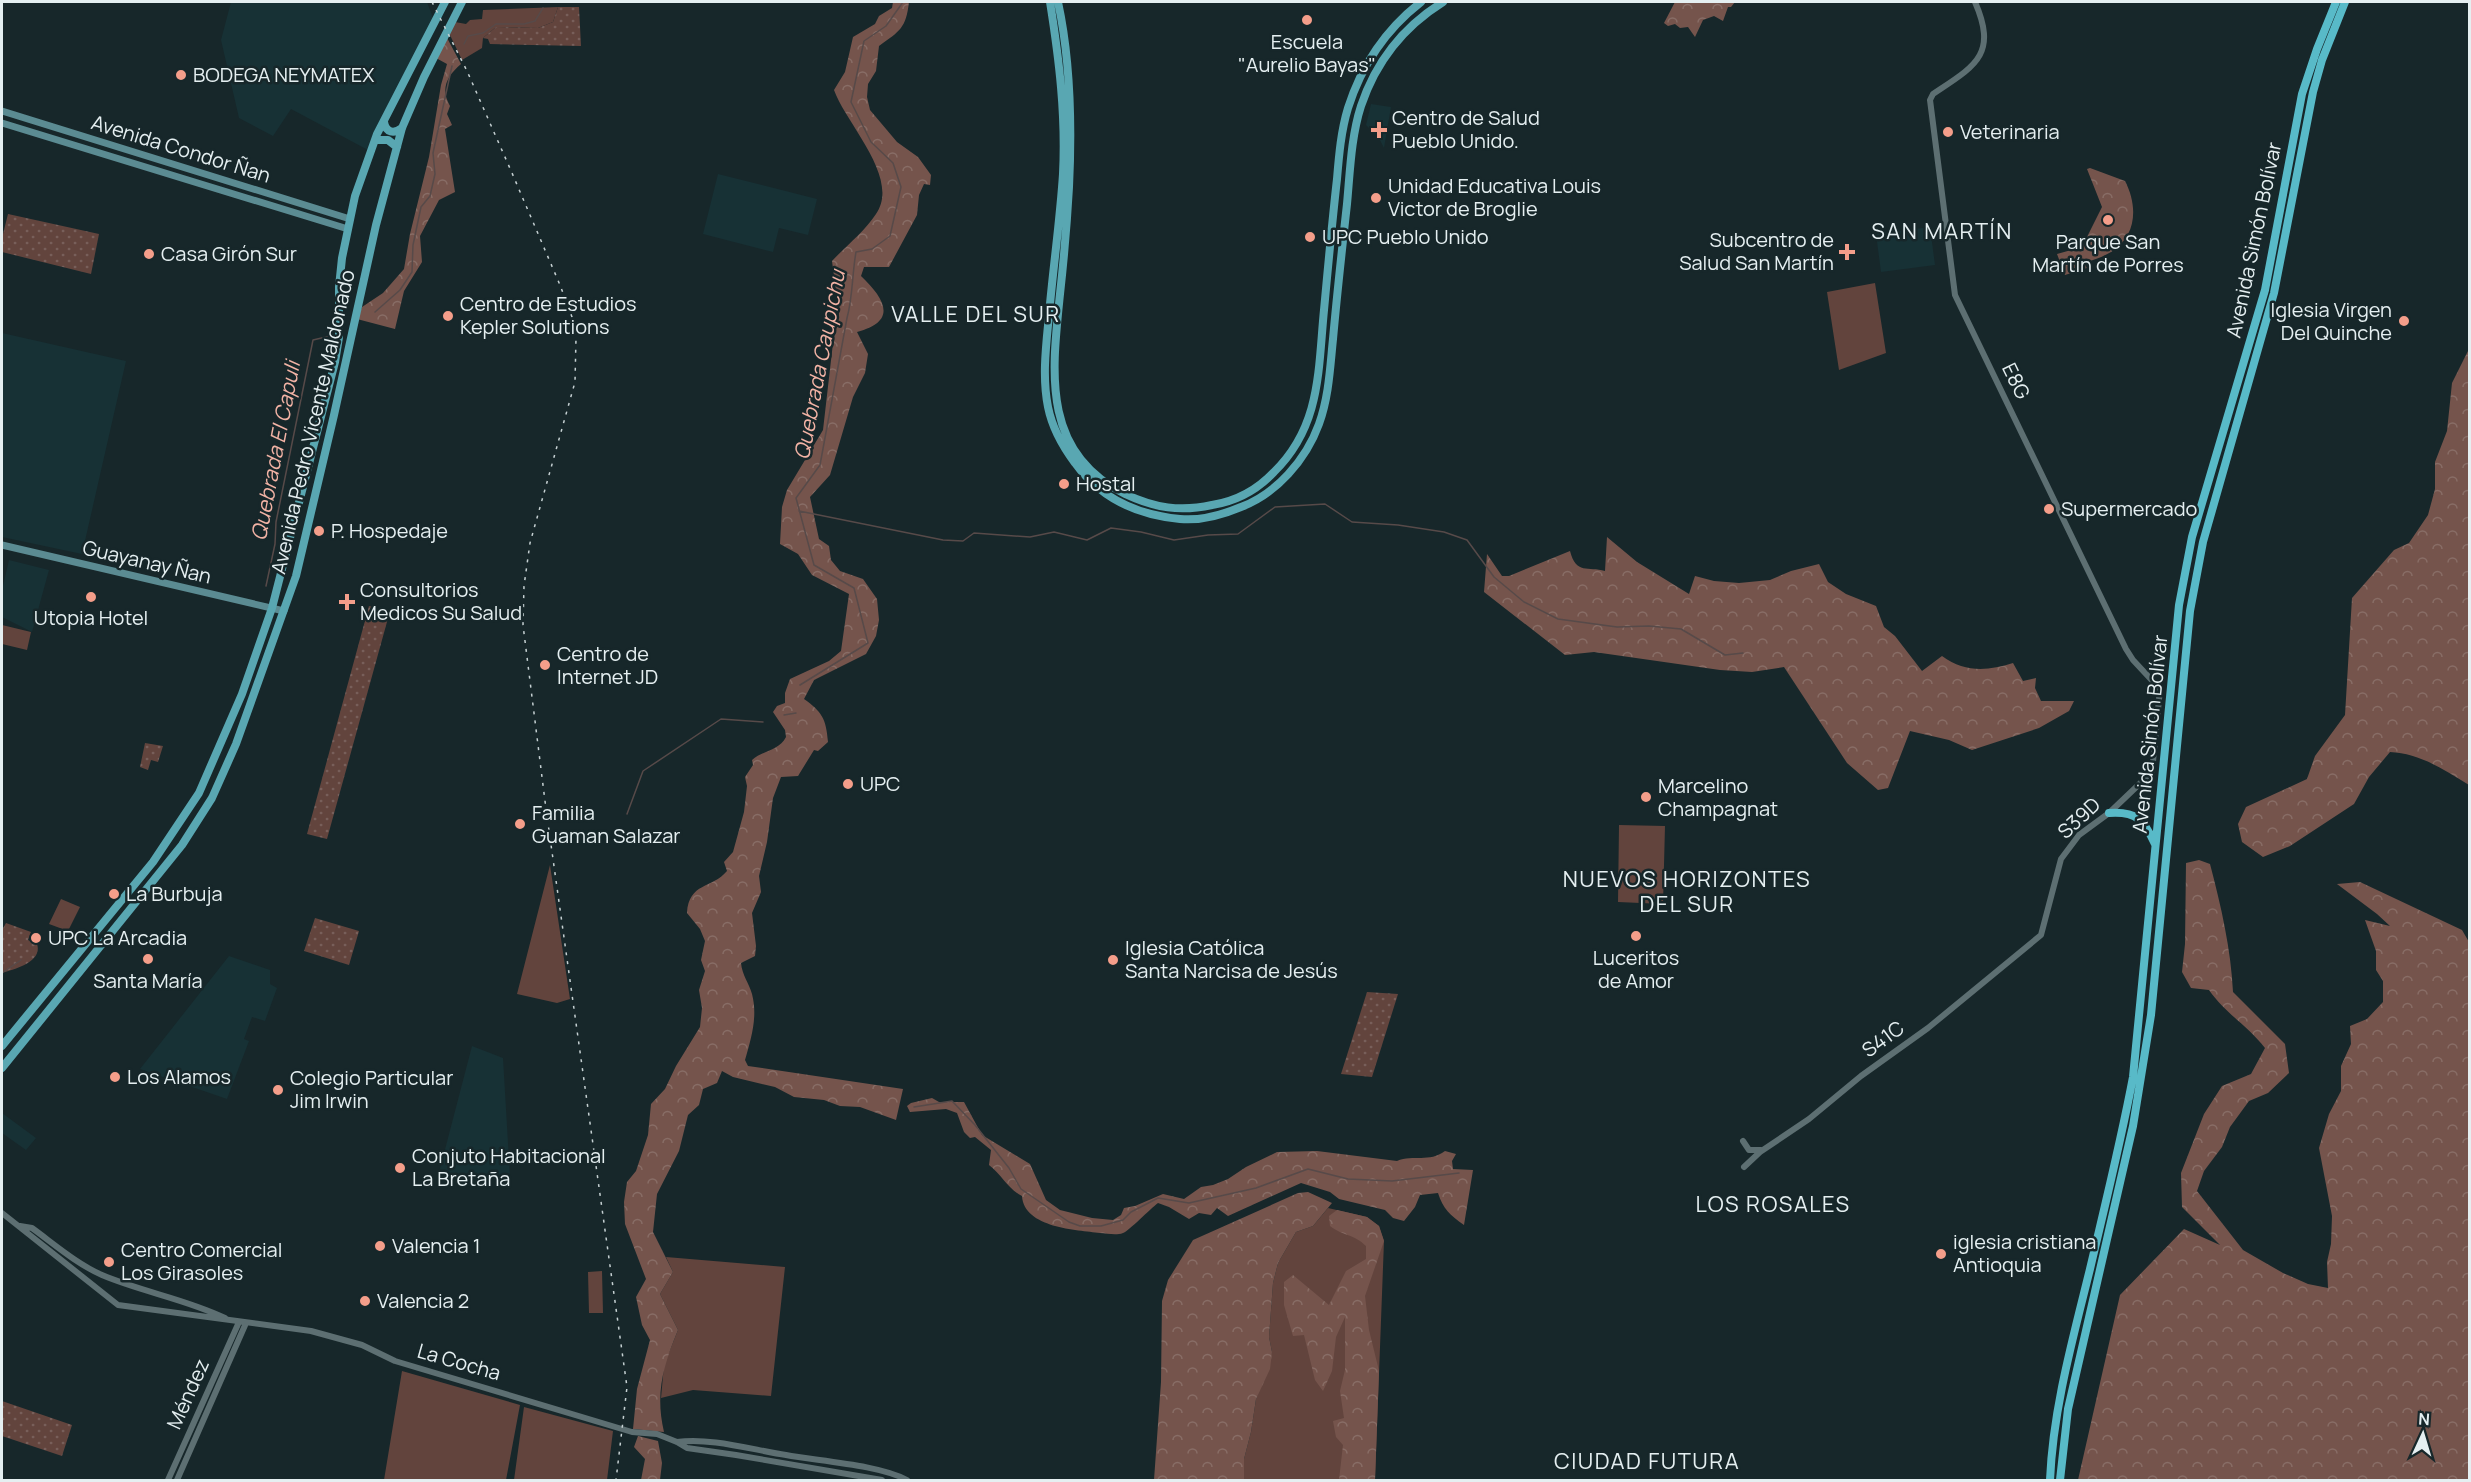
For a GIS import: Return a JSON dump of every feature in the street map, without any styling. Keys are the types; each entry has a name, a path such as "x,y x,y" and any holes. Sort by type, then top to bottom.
{"highway":[{"name":"Avenida Simón Bolívar","path":"2050,1480 2057,1419 2080,1305 2123,1128 2133,1077 2179,608 2192,537 2265,290 2302,94 2327,21 2336,2"},
{"name":"Avenida Simón Bolívar","path":"2060,1480 2068,1409 2133,1126 2151,1015 2190,611 2203,542 2274,293 2313,92 2322,60 2345,2"},
{"path":"2212,470 2216,469 2219,473 2216,492"},
{"path":"2109,813 2124,813 2138,818 2147,825 2156,845"},
{"path":"2153,878 2155,891 2159,892 2163,888"},
{"path":"2089,1272 2099,1272"}],"main road":[{"name":"Avenida Pedro Vicente Maldonado","path":"2,1046 124,898 188,812 199,793 242,694 272,608 335,362 339,337 339,286 355,196 375,140 445,2"},
{"name":"Avenida Pedro Vicente Maldonado","path":"2,1068 163,870 205,811 236,744 284,611 303,544 374,236 402,128 424,77 462,2"},
{"path":"1050,2 1061,70 1064,132 1063,175 1045,361 1049,409 1058,434 1073,460 1095,485 1119,502 1140,511 1183,519 1220,515 1246,505 1271,491 1282,480 1312,439 1327,397 1350,161 1360,111 1385,56 1420,16 1443,2"},
{"path":"1058,2 1064,32 1072,130 1068,214 1053,368 1057,410 1066,434 1081,459 1110,486 1147,504 1177,509 1215,505 1242,496 1263,483 1300,441 1317,392 1334,200 1348,108 1372,52 1404,16 1421,2"},
{"name":"Avenida Condor Ñan","path":"2,111 350,219"},
{"path":"384,122 386,129 391,132 397,132 402,128"},
{"name":"Avenida Condor Ñan","path":"2,123 348,229"},
{"path":"375,140 388,140 397,147"},
{"name":"Guayanay Ñan","path":"2,545 284,611"}],"street":[{"name":"E8G","path":"1976,2 1985,28 1985,46 1972,66 1933,94 1930,100 1955,295 2126,649 2160,689 2152,772"},
{"name":"S39D","path":"2041,936 2061,859 2079,835 2109,813 2152,772"},
{"name":"S41C","path":"1744,1167 1762,1150 1809,1119 1861,1076 1928,1028 2041,936"},
{"path":"1743,1141 1749,1149 1762,1150"},
{"name":"La Cocha","path":"2,1214 118,1305 311,1331 362,1345 395,1360 637,1433 648,1432 687,1448 882,1480"},
{"name":"La Cocha","path":"17,1226 32,1228 99,1274 205,1308 231,1321"},
{"name":"Méndez","path":"168,1480 242,1322"},
{"name":"Méndez","path":"177,1480 242,1322"},
{"name":"La Cocha","path":"677,1442 687,1440 833,1462 895,1474 907,1480"}],"shaded area":[{"path":"231,2 427,2 433,18 368,150 291,109 273,136 239,118 221,40"},
{"path":"558,7 553,22 538,28 496,27 483,38 482,48 462,60 449,33 455,22 466,24 470,20 482,19 483,10"},
{"path":"558,7 579,7 581,46 490,44 488,39 483,38 496,27 538,28 553,22"},
{"name":"Centro de Salud Pueblo Unido.","path":"1371,104 1391,107 1384,148 1379,138 1366,125"},
{"path":"718,174 817,199 808,235 779,228 773,252 703,234"},
{"path":"8,214 99,234 91,274 2,252 2,238"},
{"path":"1930,227 1935,265 1881,272 1876,234"},
{"path":"1875,283 1886,353 1839,370 1827,292"},
{"path":"2,333 126,361 82,554 2,537"},
{"path":"9,560 49,570 32,632 2,617 2,590"},
{"path":"369,606 390,611 327,839 307,834"},
{"path":"2,625 31,632 27,650 2,644"},
{"path":"145,743 163,746 158,762 151,760 148,770 140,767"},
{"path":"1619,825 1665,826 1663,904 1618,902"},
{"path":"550,865 570,999 557,1003 517,994"},
{"path":"61,899 80,907 68,931 49,924"},
{"path":"315,918 359,931 349,965 304,951"},
{"path":"6,923 31,932 28,940 37,944 38,950 36,956 27,964 2,973 2,930"},
{"path":"229,956 270,970 270,984 277,988 265,1021 252,1017 244,1039 249,1041 227,1099 140,1069"},
{"path":"1367,992 1398,994 1372,1077 1341,1074"},
{"path":"472,1046 503,1058 510,1177 436,1184"},
{"path":"2,1113 36,1138 26,1150 2,1133"},
{"path":"1328,1208 1367,1217 1379,1226 1384,1241 1375,1480 1244,1480 1244,1459 1256,1399 1272,1352 1269,1337 1273,1283 1278,1263 1296,1232 1313,1226"},
{"path":"666,1257 785,1267 771,1396 693,1390 661,1398 664,1365 678,1330 660,1294 673,1272"},
{"path":"602,1271 603,1313 589,1313 588,1272"},
{"path":"402,1371 520,1405 506,1480 384,1480"},
{"path":"2,1401 72,1425 62,1456 2,1436"},
{"path":"524,1407 613,1431 607,1480 514,1480"}],"green space":[{"path":"893,2 909,2 906,18 901,28 879,46 876,71 868,84 867,97 870,110 897,142 918,157 931,175 930,185 924,184 919,195 917,215 889,267 864,267 861,276 881,300 883,315 879,322 857,332 868,354 865,373 853,397 830,475 810,497 819,539 829,546 831,560 840,571 863,579 877,599 879,620 876,636 866,654 814,680 804,699 822,716 828,742 818,751 814,750 798,776 781,777 773,798 767,842 759,876 761,892 752,913 755,956 741,963 754,1003 753,1028 745,1060 748,1066 903,1089 896,1120 860,1107 840,1106 824,1100 794,1097 775,1087 733,1077 722,1071 717,1083 703,1089 699,1105 688,1115 679,1151 657,1194 653,1232 673,1272 660,1294 678,1330 662,1380 660,1405 664,1432 633,1429 637,1389 650,1340 642,1325 636,1297 646,1279 625,1224 624,1202 627,1182 636,1171 648,1135 651,1104 665,1089 700,1027 702,1008 699,990 705,971 701,960 705,941 700,929 687,913 689,903 697,891 727,871 724,862 733,852 744,812 747,786 745,777 753,765 752,760 775,748 786,737 785,730 773,712 777,706 785,703 785,693 790,679 829,661 841,651 849,594 812,575 798,554 780,544 782,507 787,490 823,430 833,343 839,314 832,261 872,220 882,200 882,184 877,168 834,90 845,72 853,37 875,24 879,16 892,8"},
{"path":"1675,2 1735,2 1728,7 1723,21 1714,16 1703,20 1695,37 1688,27 1680,28 1675,24 1668,26 1664,23"},
{"path":"446,36 461,64 452,73 445,88 450,106 447,114 452,125 445,129 455,192 439,200 420,236 422,262 404,291 395,329 357,319 362,307 383,293 404,269 447,64 436,58"},
{"path":"2090,168 2125,181 2132,200 2133,220 2126,238 2120,245 2105,255 2084,263 2087,268 2065,275 2057,254 2082,247 2102,207 2087,169"},
{"path":"2469,349 2469,785 2421,759 2390,752 2369,777 2354,804 2290,846 2263,857 2242,842 2238,824 2246,807 2307,779 2315,756 2345,715 2352,598 2394,550 2409,543 2428,515 2435,489 2435,462 2447,431 2452,383"},
{"path":"1607,537 1637,562 1689,594 1695,576 1714,581 1739,583 1770,580 1791,571 1819,564 1828,582 1846,594 1876,606 1884,627 1895,636 1922,671 1942,656 1959,665 1977,669 1995,668 2013,663 2023,681 2036,678 2035,688 2041,701 2074,701 2069,711 2039,728 1972,750 1949,740 1910,731 1888,788 1878,790 1847,763 1784,667 1752,672 1720,670 1594,652 1565,655 1484,592 1487,554 1502,576 1509,576 1570,551 1579,567 1605,571"},
{"path":"2199,860 2210,864 2225,928 2233,992 2285,1044 2289,1073 2268,1093 2249,1101 2230,1127 2222,1147 2204,1171 2197,1191 2243,1250 2283,1273 2308,1284 2328,1288 2327,1262 2331,1244 2332,1216 2319,1148 2329,1114 2341,1091 2341,1066 2351,1044 2350,1026 2367,1019 2383,1002 2383,981 2376,970 2376,951 2365,920 2390,926 2337,884 2360,882 2462,930 2469,942 2469,1480 2078,1480 2120,1295 2184,1229 2220,1245 2182,1207 2181,1173 2204,1114 2222,1086 2251,1074 2265,1048 2209,990 2191,988 2182,972 2185,944 2186,863"},
{"path":"932,1098 939,1102 964,1102 982,1135 1030,1164 1046,1200 1060,1210 1092,1218 1113,1220 1121,1215 1124,1208 1135,1206 1163,1194 1184,1199 1201,1187 1228,1179 1246,1167 1277,1152 1317,1151 1397,1161 1433,1157 1445,1151 1456,1154 1452,1161 1453,1169 1473,1170 1464,1225 1448,1211 1438,1193 1420,1195 1415,1207 1404,1221 1393,1218 1385,1210 1339,1199 1330,1192 1301,1183 1228,1216 1217,1208 1211,1215 1199,1213 1189,1219 1158,1203 1120,1234 1053,1225 1032,1215 1025,1207 1022,1196 989,1165 991,1150 975,1137 970,1138 964,1132 957,1113 946,1109 910,1112 907,1106"},
{"path":"1308,1192 1332,1203 1313,1226 1296,1232 1278,1263 1273,1283 1269,1337 1272,1352 1270,1369 1256,1399 1244,1459 1244,1480 1154,1480 1161,1382 1162,1301 1168,1280 1193,1240 1298,1193"},
{"path":"1337,1210 1367,1217 1379,1226 1384,1241 1365,1296 1369,1330 1379,1371 1375,1480 1339,1480 1343,1445 1336,1437 1333,1421 1344,1418 1340,1391 1345,1370 1345,1317 1336,1337 1332,1371 1323,1391 1315,1380 1304,1335 1293,1336 1284,1305 1284,1282 1293,1275 1329,1305 1346,1271 1366,1259 1366,1246 1330,1226 1329,1216"},
{"path":"638,1436 658,1441 662,1463 660,1480 641,1480 645,1459 634,1447"}],"waterway":[{"name":"Quebrada Caupichu","path":"800,685 868,643 854,588 814,565 796,498 820,465 850,302 856,252 872,249 890,236 901,187 893,163 871,142 851,102 864,41 886,26 903,2"},
{"name":"Quebrada El Capuli","path":"464,44 468,36 483,33 496,24 524,24 535,21 543,8"},
{"name":"Quebrada El Capuli","path":"375,312 400,290 412,272 413,245 421,207 430,196 435,174 433,153 452,66"},
{"name":"Quebrada El Capuli","path":"266,586 275,544 276,522 313,340 330,336"},
{"path":"799,511 943,540 963,541 974,533 1030,537 1054,532 1087,540 1111,528 1174,540 1208,535 1238,534 1275,507 1325,504 1352,522 1398,525 1444,532 1467,540 1494,577 1524,602 1558,619 1617,627 1649,626 1681,629 1725,655 1743,653"},
{"path":"784,715 796,713"},
{"path":"627,814 643,771 721,719 763,722"},
{"name":"Quebrada El Capuli","path":"2,973 21,960"},
{"path":"914,1107 952,1101 975,1125 1009,1168 1021,1189 1069,1222 1080,1226 1101,1226 1123,1220 1131,1212 1158,1198 1189,1203 1256,1188 1308,1169 1348,1179 1392,1181 1459,1173"}],"railway":[{"path":"432,2 467,71 512,173 560,285 572,317 576,338 575,382 530,543 524,586 523,625 546,809 627,1387 616,1480"}],"place":[{"name":"Escuela \"Aurelio Bayas\"","path":"1307,20"},
{"name":"BODEGA NEYMATEX","path":"181,75"},
{"name":"Centro de Salud Pueblo Unido.","path":"1379,130"},
{"name":"Veterinaria","path":"1948,132"},
{"name":"Unidad Educativa Louis Victor de Broglie","path":"1376,198"},
{"name":"Parque San Martín de Porres","path":"2108,220"},
{"name":"UPC Pueblo Unido","path":"1310,237"},
{"name":"Subcentro de Salud San Martín","path":"1847,252"},
{"name":"Casa Girón Sur","path":"149,254"},
{"name":"Centro de Estudios Kepler Solutions","path":"448,316"},
{"name":"Iglesia Virgen Del Quinche","path":"2404,321"},
{"name":"Hostal","path":"1064,484"},
{"name":"Supermercado","path":"2049,509"},
{"name":"P. Hospedaje","path":"319,531"},
{"name":"Utopia Hotel","path":"91,597"},
{"name":"Consultorios Medicos Su Salud","path":"347,602"},
{"name":"Centro de Internet JD","path":"545,665"},
{"name":"UPC","path":"848,784"},
{"name":"Marcelino Champagnat","path":"1646,797"},
{"name":"Familia Guaman Salazar","path":"520,824"},
{"name":"La Burbuja","path":"114,894"},
{"name":"Luceritos de Amor","path":"1636,936"},
{"name":"UPC La Arcadia","path":"36,938"},
{"name":"Santa María","path":"148,959"},
{"name":"Iglesia Católica Santa Narcisa de Jesús","path":"1113,960"},
{"name":"Los Alamos","path":"115,1077"},
{"name":"Colegio Particular Jim Irwin","path":"278,1090"},
{"name":"Conjuto Habitacional La Bretaña","path":"400,1168"},
{"name":"Valencia 1","path":"380,1246"},
{"name":"iglesia cristiana Antioquia","path":"1941,1254"},
{"name":"Centro Comercial Los Girasoles","path":"109,1262"},
{"name":"Valencia 2","path":"365,1301"}],"district":[{"name":"SAN MARTÍN","path":"1942,231"},
{"name":"VALLE DEL SUR","path":"976,314"},
{"name":"NUEVOS HORIZONTES DEL SUR","path":"1687,892"},
{"name":"LOS ROSALES","path":"1773,1204"},
{"name":"CIUDAD FUTURA","path":"1647,1461"}]}
